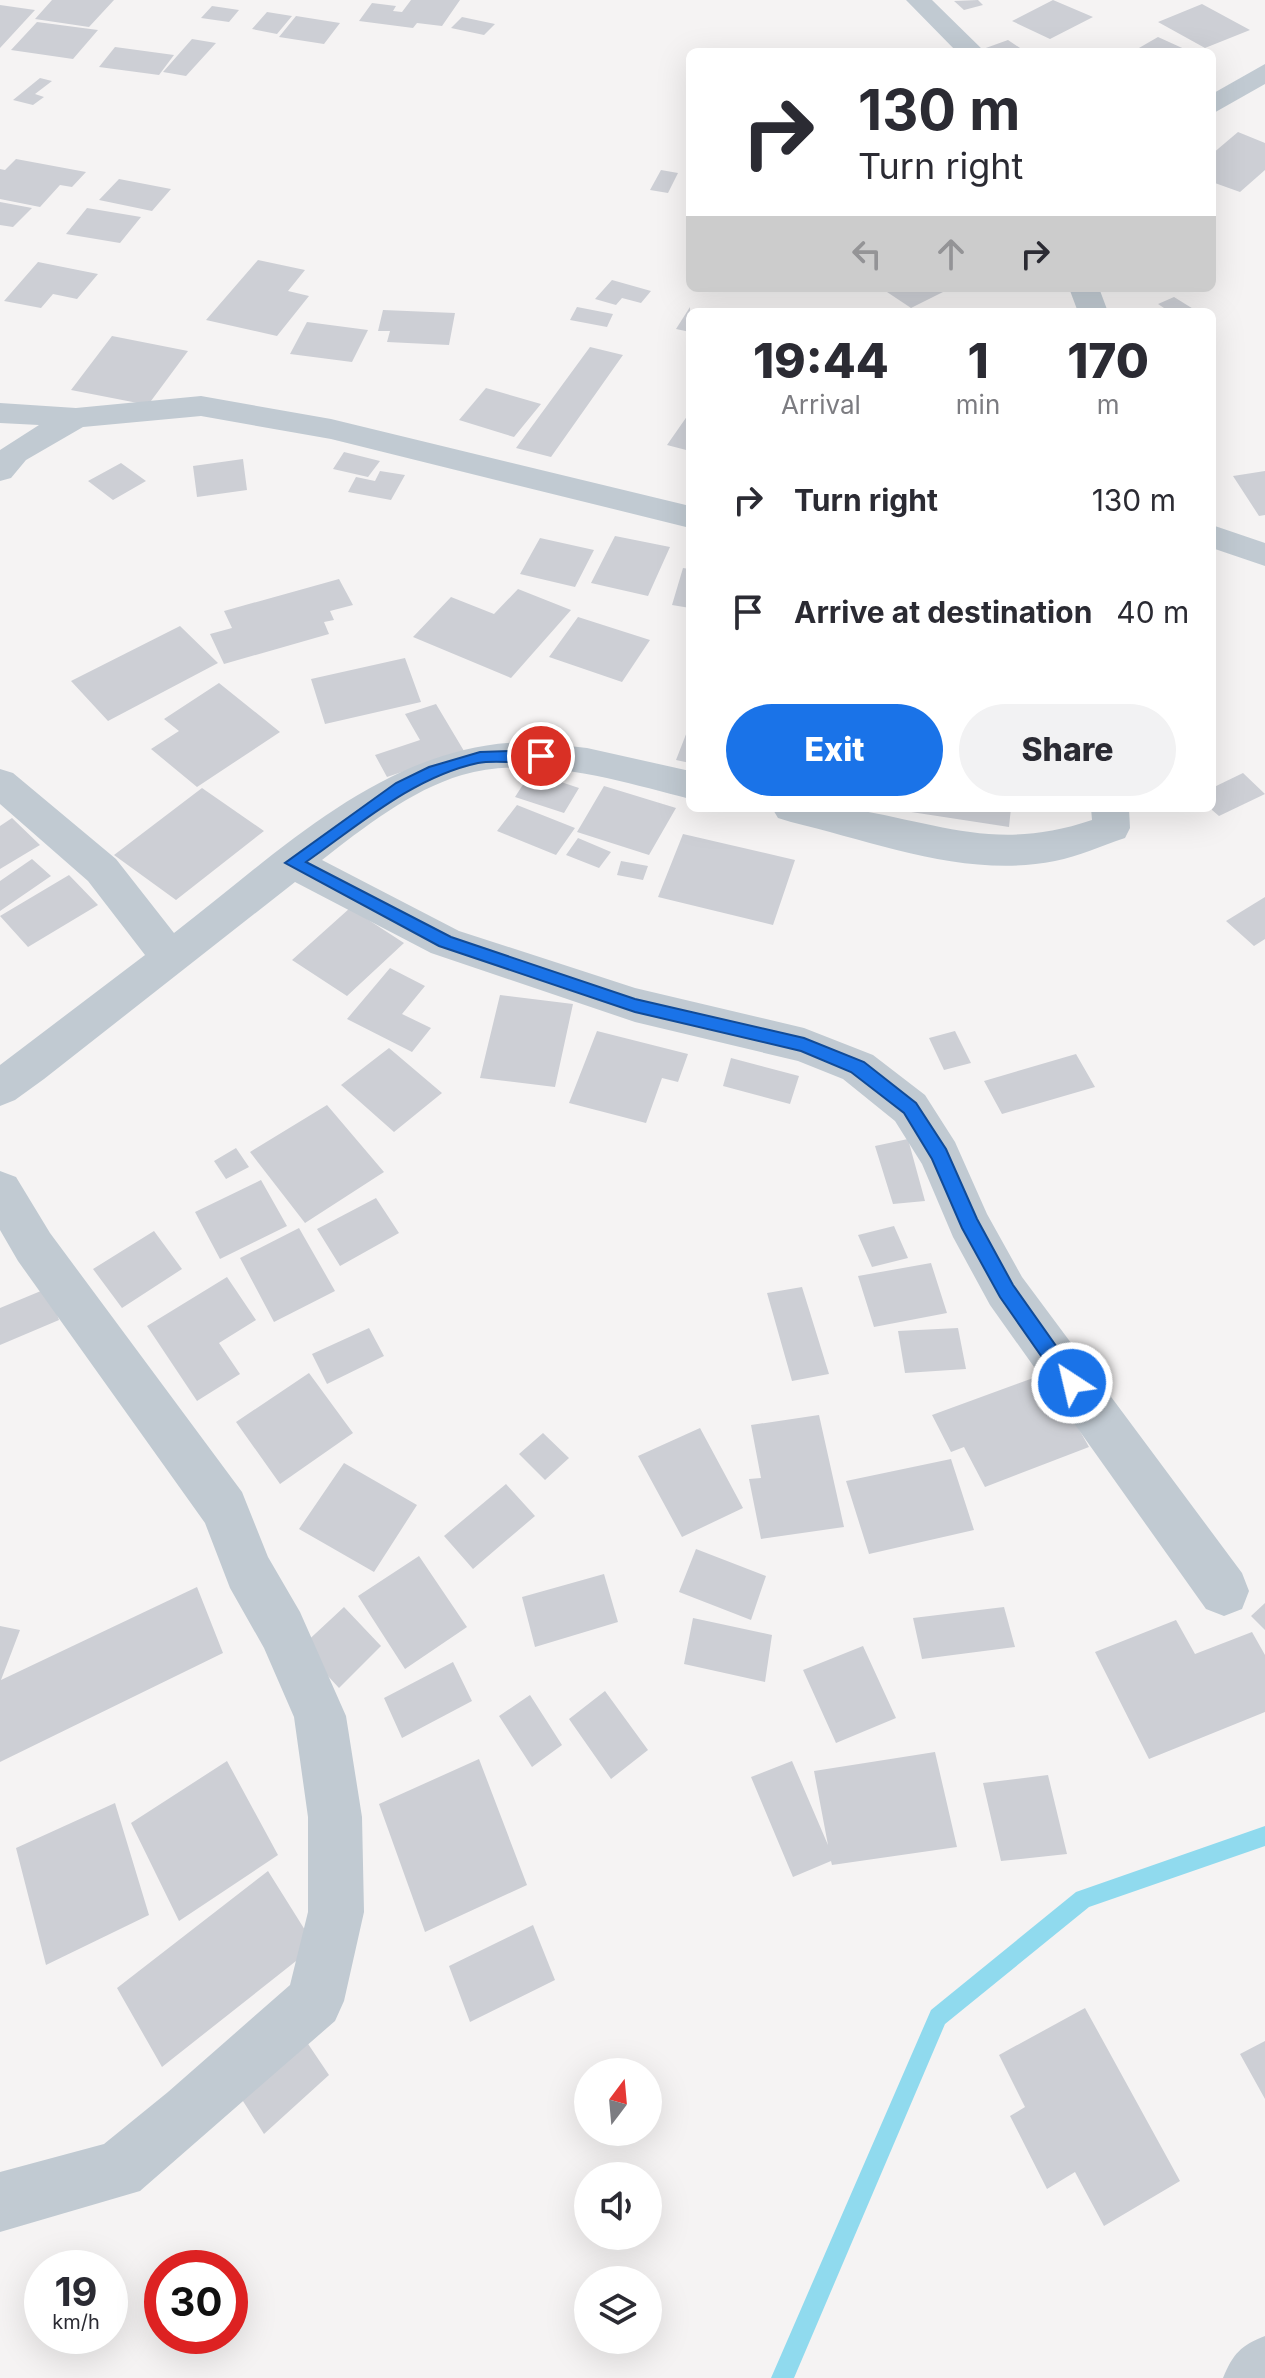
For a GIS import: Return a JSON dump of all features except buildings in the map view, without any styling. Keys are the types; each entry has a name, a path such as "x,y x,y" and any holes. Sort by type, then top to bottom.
{"street":[{"path":"916,0 968,48"},
{"path":"1216,103 1265,72"},
{"path":"0,413 76,418 201,406 249,413 331,429 686,516"},
{"path":"0,471 15,453 76,418"},
{"path":"1216,537 1265,555"},
{"path":"0,1088 293,863 402,787 435,771 480,757 541,756 618,767 686,784"},
{"path":"0,783 102,870 170,958"},
{"path":"806,812 917,841 1001,851 1053,847 1111,828 1110,812"},
{"path":"293,863 445,942 635,1005 804,1045 858,1067 910,1108 940,1155 969,1223 1006,1291 1224,1591"},
{"path":"0,1190 42,1259 225,1509 248,1571 282,1630 320,1716 335,1817 336,1912 315,2001 189,2113 119,2170 0,2202"},
{"path":"1255,2378 1265,2367"}],"waterway":[{"path":"782,2378 938,2017 1083,1899 1265,1836"}],"route":[{"path":"541,756 480,757 435,771 402,787 293,863 445,942 635,1005 804,1045 858,1067 910,1108 940,1155 969,1223 1006,1291 1072,1383"}]}
